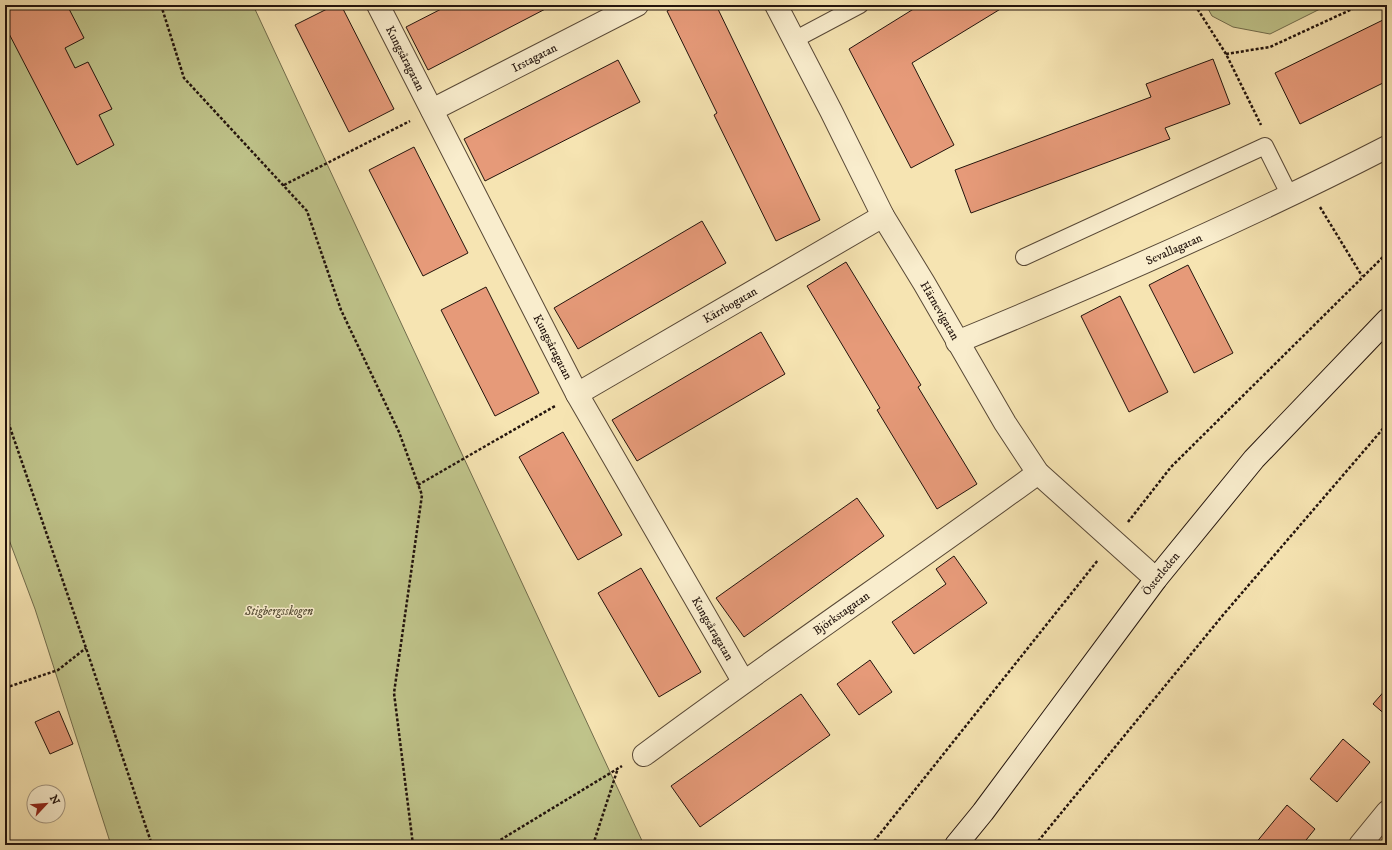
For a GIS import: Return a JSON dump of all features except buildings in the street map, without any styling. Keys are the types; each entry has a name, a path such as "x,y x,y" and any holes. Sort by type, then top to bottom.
{"street":[{"name":"Kungsåragatan","path":"378,5 576,394 743,681"},
{"name":"Irstagatan","path":"432,110 637,5"},
{"name":"Härnevigatan","path":"776,5 882,216 924,283 1005,423 1038,473 1156,578"},
{"name":"Sevallagatan","path":"957,342 1066,297 1290,196 1387,147"},
{"name":"Kärrbogatan","path":"576,394 882,216"},
{"name":"Österleden","path":"956,845 983,812 1156,578 1254,459 1387,320"},
{"name":"Björkstagatan","path":"644,755 743,681 922,557 1038,473"},
{"path":"1360,845 1387,812"}],"lane":[{"path":"794,40 860,5"},
{"path":"1024,256 1265,146 1290,196"}],"path":[{"path":"161,5 184,78 307,210 341,310 399,432 422,495 394,693 412,845"},
{"path":"1195,5 1226,54 1270,47 1361,5"},
{"path":"284,185 432,110"},
{"path":"1317,203 1362,276 1387,253"},
{"path":"418,485 576,394"},
{"path":"5,413 152,845"},
{"path":"1035,845 1223,615 1387,424"},
{"path":"5,688 58,670 86,648"},
{"path":"492,845 618,768 644,755"},
{"path":"593,845 618,768"}],"green space":[{"name":"Stigbergsskogen","path":"5,5 253,5 644,845 111,845 35,609 5,529"},
{"path":"1206,5 1328,5 1270,34 1233,27 1212,16"}]}
